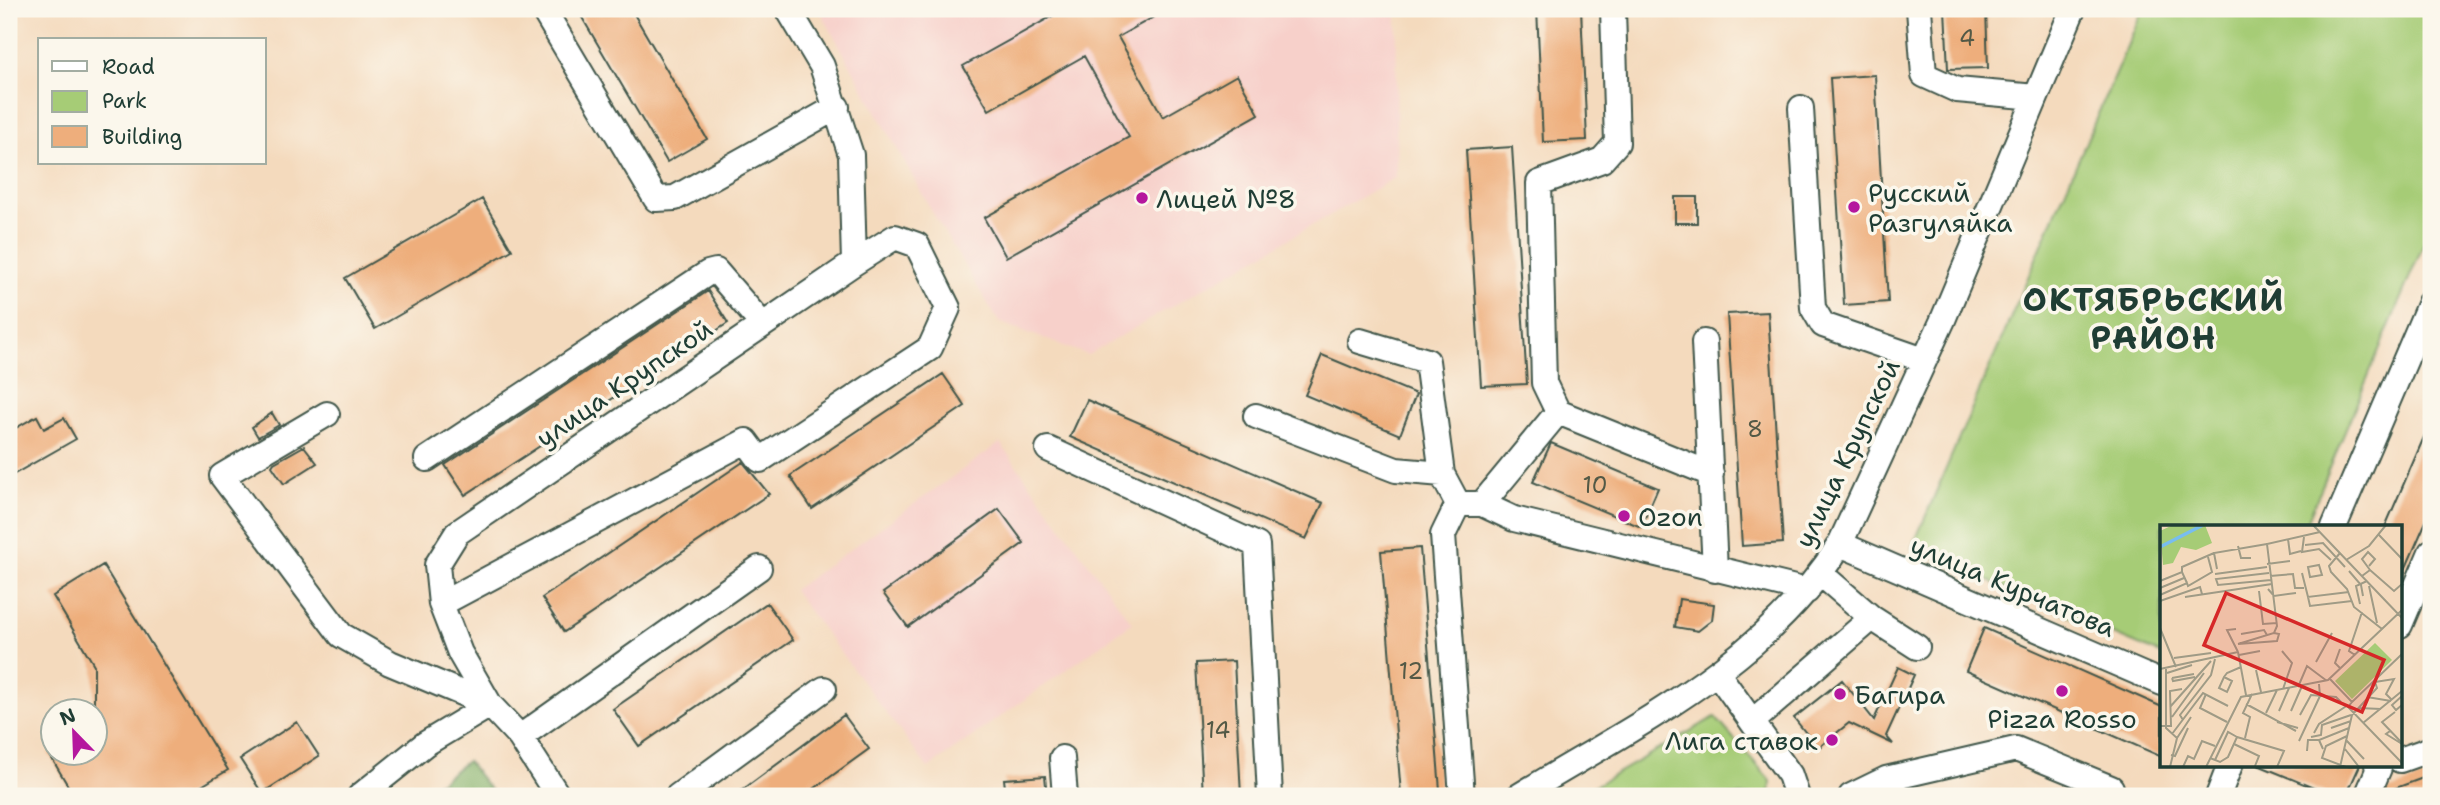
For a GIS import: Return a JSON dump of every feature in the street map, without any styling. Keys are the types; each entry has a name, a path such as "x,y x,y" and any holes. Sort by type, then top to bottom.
{"street":[{"path":"543,9 656,199 675,198 837,107"},
{"path":"788,9 822,66 851,155 854,263"},
{"path":"1613,9 1616,143 1602,160 1539,183 1544,383 1558,412 1711,474"},
{"path":"1919,9 1924,75 1957,90 2036,97"},
{"name":"улица Крупской","path":"1519,796 1718,674 1767,634 1814,582 1840,544 1924,360 2073,9"},
{"path":"1801,108 1813,309 1823,325 1924,360"},
{"name":"улица Крупской","path":"441,604 746,441 760,460 930,348 948,309 917,245 895,237 762,324 457,533 437,565 441,604 460,653 490,705 520,737 558,796"},
{"path":"427,458 708,273 716,271 762,324"},
{"path":"2335,525 2426,331 2431,300"},
{"path":"1360,341 1427,361 1441,474 1470,504 1514,519 1715,570 1814,582 1917,647"},
{"path":"1704,342 1715,570"},
{"path":"1462,796 1443,535 1558,412"},
{"path":"327,414 222,476 341,635 390,663 490,705"},
{"path":"1256,416 1395,470 1441,474"},
{"path":"1048,449 1257,545 1269,796"},
{"name":"улица Курчатова","path":"1840,544 2160,682"},
{"path":"2402,621 2425,581 2431,552"},
{"path":"520,737 759,568"},
{"path":"1752,722 1872,618"},
{"path":"1718,674 1790,775 1797,796"},
{"path":"678,796 824,689"},
{"path":"360,796 425,744 490,705"},
{"path":"1851,796 1886,779 2016,749 2111,788"},
{"path":"2402,759 2431,749"},
{"path":"1062,758 1065,796"},
{"path":"2217,796 2230,766"},
{"path":"2367,796 2385,766"}],"shaded area":[{"name":"Лицей №8","path":"819,9 1397,9 1396,177 1088,355 999,322 938,222"},
{"path":"1000,443 1132,623 928,768 793,590"}],"green space":[{"path":"2143,9 2431,9 2431,226 2306,525 2160,525 2160,654 1912,548"},
{"path":"1715,717 1771,781 1770,796 1577,796"},
{"path":"467,761 495,796 421,796"}],"building":[{"path":"577,9 631,9 707,139 667,162"},
{"path":"1065,9 1168,9 1118,37 1163,117 1237,75 1259,114 1006,257 984,218 1129,137 1084,56 989,110 963,66"},
{"path":"1537,9 1581,9 1587,140 1543,142"},
{"path":"1945,9 1986,9 1988,68 1948,69"},
{"path":"1875,75 1888,302 1844,305 1830,78"},
{"path":"1512,147 1527,384 1481,386 1466,150"},
{"path":"1675,197 1697,197 1697,223 1675,223"},
{"path":"482,199 512,250 375,329 345,278"},
{"path":"708,291 728,323 465,495 445,465"},
{"path":"1768,312 1783,543 1742,546 1727,314"},
{"path":"1322,355 1416,394 1400,435 1305,395"},
{"path":"943,374 965,406 812,509 790,476"},
{"path":"1087,400 1323,503 1306,539 1070,437"},
{"path":"272,413 279,425 258,437 252,427"},
{"path":"37,416 44,429 64,418 76,439 9,477 9,432"},
{"path":"2431,421 2431,510 2402,576 2402,525 2386,525"},
{"path":"1551,443 1658,488 1641,527 1533,482"},
{"path":"304,446 317,463 284,484 272,466"},
{"path":"743,462 769,494 564,632 542,598"},
{"path":"999,509 1024,543 908,627 883,593"},
{"path":"1420,548 1440,790 1401,794 1381,551"},
{"path":"103,565 228,770 185,796 74,796 56,766 108,766 108,696 94,696 94,665 53,596"},
{"path":"1679,599 1714,604 1712,620 1698,631 1675,627"},
{"path":"767,603 793,640 639,746 613,709"},
{"path":"1984,628 2160,706 2160,756 1966,671"},
{"path":"1234,661 1241,796 1203,796 1196,663"},
{"path":"1898,667 1914,675 1886,736 1893,744 1849,723 1818,748 1794,718 1842,680 1874,720"},
{"path":"844,715 869,749 804,796 734,796"},
{"path":"297,722 319,756 262,793 240,759"},
{"path":"2260,766 2360,766 2346,796 2333,796"},
{"path":"2431,775 2431,796 2383,796 2385,792"},
{"path":"1045,776 1047,796 1006,796 1004,779"}],"place":[{"name":"Лицей №8","path":"1142,198"},
{"name":"Русский Разгуляйка","path":"1854,207"},
{"name":"Ozon","path":"1624,516"},
{"name":"Pizza Rosso","path":"2062,691"},
{"name":"Багира","path":"1840,694"},
{"name":"Лига ставок","path":"1832,740"}],"district":[{"name":"ОКТЯБРЬСКИЙ РАЙОН","path":"2154,318"}]}
